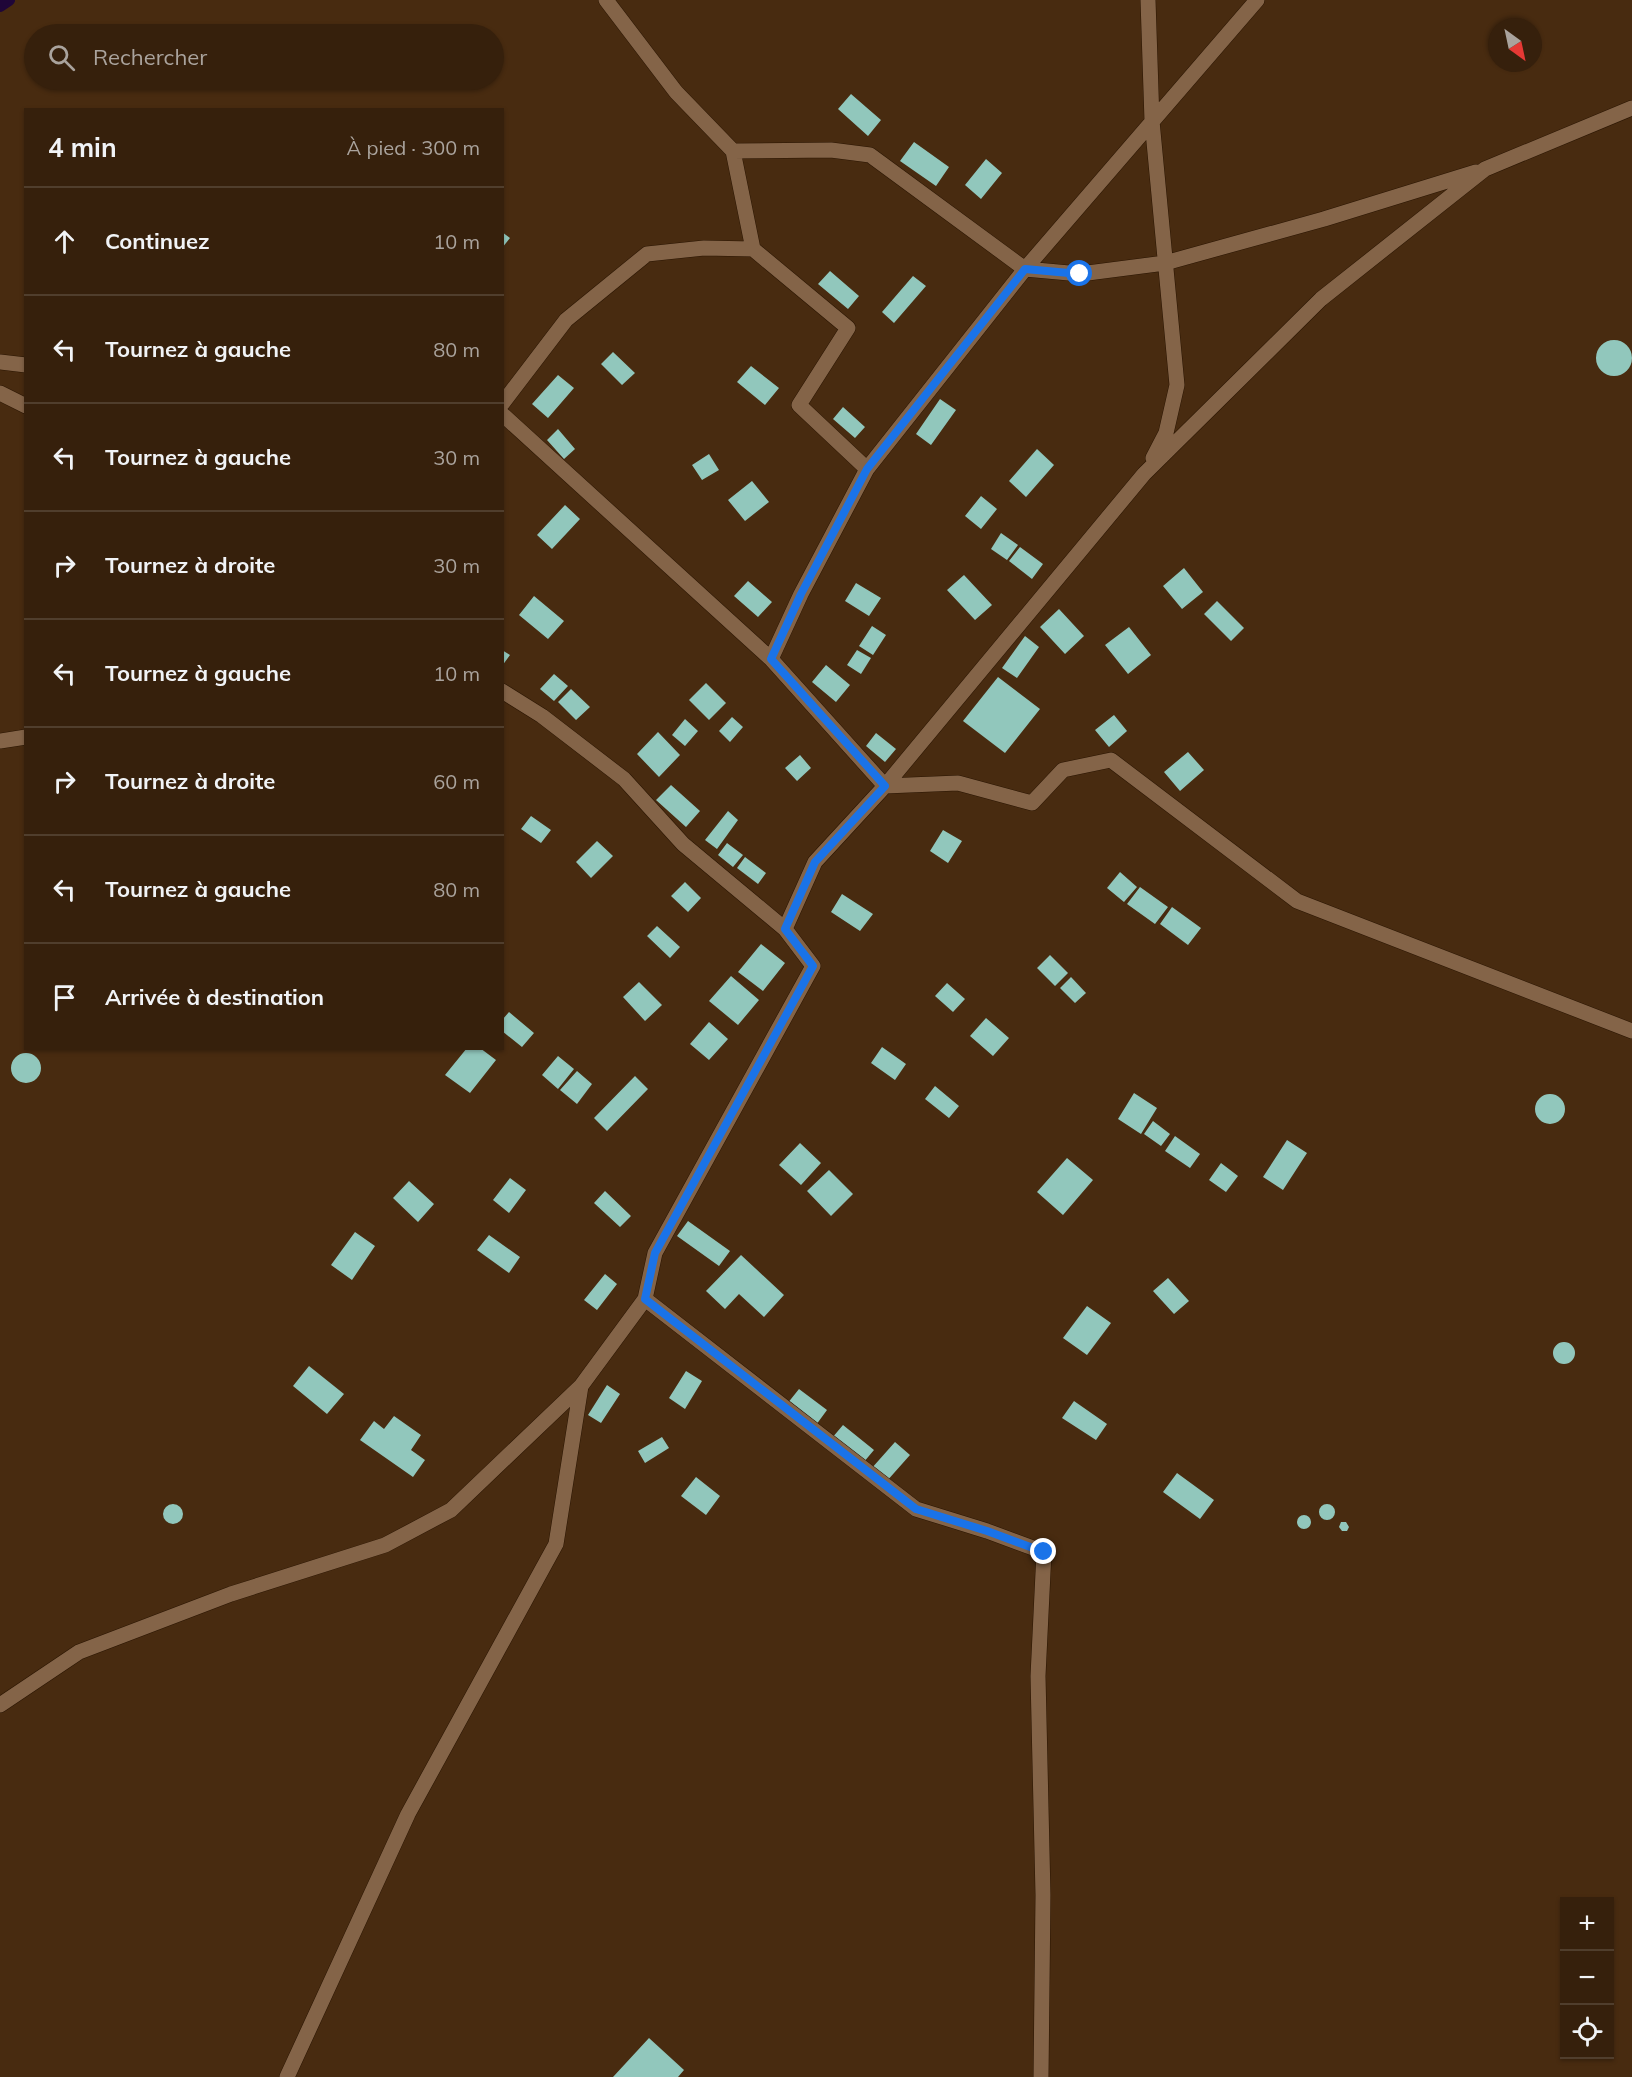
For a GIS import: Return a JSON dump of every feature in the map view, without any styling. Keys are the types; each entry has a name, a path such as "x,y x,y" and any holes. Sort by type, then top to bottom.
{"street":[{"path":"606,0 676,92 733,151 753,249"},
{"path":"1144,474 1166,433 1177,385 1152,121 1148,0"},
{"path":"771,659 801,594 867,469 1025,269 1257,0"},
{"path":"733,151 831,150 870,155 1025,269 1080,274 1165,262 1324,219 1485,170 1632,108"},
{"path":"785,929 815,862 885,786 1144,474 1321,299 1485,170"},
{"path":"504,401 566,320 647,254 704,248 753,249 848,328 799,405 867,469"},
{"path":"0,362 24,365"},
{"path":"0,393 24,405"},
{"path":"504,416 771,659 885,786"},
{"path":"0,1705 79,1652 231,1594 385,1545 451,1510 581,1386 645,1299 655,1253 813,966 785,929 683,844 624,779 542,716 504,692"},
{"path":"0,741 24,737"},
{"path":"885,786 958,783 1032,803 1063,770 1111,760 1297,901 1632,1030"},
{"path":"645,1299 916,1509 1044,1552 1038,1676 1043,1895 1041,2077"},
{"path":"287,2077 408,1814 556,1544 581,1386"}],"building":[{"path":"851,94 881,120 868,136 838,109"},
{"path":"914,142 949,167 936,186 900,161"},
{"path":"986,159 1002,173 981,199 965,185"},
{"path":"504,234 510,238 504,246"},
{"path":"830,271 859,296 848,309 818,284"},
{"path":"913,276 926,286 894,323 882,312"},
{"path":"1614,340 1627,345 1632,358 1627,371 1614,376 1601,371 1596,358 1601,345"},
{"path":"613,352 635,373 622,385 601,364"},
{"path":"751,366 779,388 765,405 737,382"},
{"path":"558,375 574,388 548,418 532,404"},
{"path":"940,399 956,410 931,445 916,434"},
{"path":"843,407 865,427 855,438 833,419"},
{"path":"558,429 575,449 564,459 547,440"},
{"path":"1037,449 1054,465 1026,497 1009,481"},
{"path":"709,454 719,470 702,480 692,465"},
{"path":"752,481 769,502 745,521 728,500"},
{"path":"981,496 997,509 981,529 965,516"},
{"path":"565,505 580,519 552,549 537,535"},
{"path":"1001,533 1018,545 1007,560 991,549"},
{"path":"1020,547 1043,564 1032,579 1009,561"},
{"path":"1184,568 1203,592 1182,609 1163,586"},
{"path":"964,575 992,605 975,620 947,590"},
{"path":"748,581 772,602 758,617 734,596"},
{"path":"856,583 881,598 869,616 845,601"},
{"path":"534,596 564,621 548,639 519,615"},
{"path":"1217,601 1244,628 1231,641 1204,614"},
{"path":"1059,609 1084,636 1065,654 1040,627"},
{"path":"872,626 886,635 873,655 859,646"},
{"path":"1129,627 1151,655 1128,674 1105,645"},
{"path":"1025,636 1039,647 1017,678 1002,668"},
{"path":"857,650 871,658 861,674 847,665"},
{"path":"504,651 510,655 504,663"},
{"path":"826,665 850,685 836,702 812,682"},
{"path":"554,674 568,686 554,701 540,689"},
{"path":"998,677 1040,709 1005,753 963,721"},
{"path":"706,683 726,703 709,720 689,700"},
{"path":"571,689 590,707 576,720 558,702"},
{"path":"1114,715 1127,731 1109,747 1095,730"},
{"path":"732,717 743,727 730,742 719,731"},
{"path":"685,719 698,731 685,746 672,735"},
{"path":"658,732 680,755 659,777 637,754"},
{"path":"876,733 896,749 885,762 866,746"},
{"path":"1188,752 1204,770 1180,791 1164,772"},
{"path":"800,755 811,768 797,781 785,768"},
{"path":"671,785 700,811 686,827 656,800"},
{"path":"728,811 738,820 717,849 705,840"},
{"path":"531,816 551,830 541,843 521,829"},
{"path":"943,830 962,841 948,863 930,851"},
{"path":"597,841 613,856 591,878 576,862"},
{"path":"727,843 743,855 733,867 718,855"},
{"path":"745,857 766,873 758,884 737,868"},
{"path":"1120,872 1137,887 1124,902 1107,888"},
{"path":"685,882 701,898 688,912 671,896"},
{"path":"1140,887 1168,907 1155,924 1127,904"},
{"path":"842,894 873,914 860,931 831,912"},
{"path":"1172,907 1201,928 1188,945 1160,924"},
{"path":"657,926 680,947 670,958 647,936"},
{"path":"761,944 785,963 763,991 738,972"},
{"path":"1050,955 1068,973 1055,986 1037,968"},
{"path":"731,976 759,1000 738,1025 709,1001"},
{"path":"1071,977 1086,993 1075,1003 1060,988"},
{"path":"639,982 662,1005 645,1021 623,997"},
{"path":"947,983 965,999 953,1012 935,996"},
{"path":"509,1012 534,1033 522,1047 504,1033 504,1018"},
{"path":"986,1018 1009,1038 993,1056 970,1036"},
{"path":"709,1022 728,1039 709,1060 690,1044"},
{"path":"882,1047 906,1064 895,1080 871,1063"},
{"path":"465,1050 483,1050 496,1060 470,1093 445,1075"},
{"path":"26,1053 32,1054 40,1062 40,1074 32,1082 26,1083 20,1082 12,1074 11,1068 12,1062 20,1054"},
{"path":"558,1056 574,1069 558,1089 542,1075"},
{"path":"577,1071 592,1084 577,1104 560,1090"},
{"path":"635,1076 648,1089 607,1131 594,1118"},
{"path":"935,1086 959,1106 949,1118 925,1099"},
{"path":"1134,1093 1157,1108 1141,1134 1118,1119"},
{"path":"1550,1094 1561,1098 1565,1109 1561,1120 1550,1124 1539,1120 1535,1109 1539,1098"},
{"path":"1153,1121 1170,1134 1161,1146 1144,1134"},
{"path":"1175,1136 1200,1154 1190,1168 1165,1151"},
{"path":"1287,1140 1307,1153 1283,1190 1263,1177"},
{"path":"800,1143 821,1163 801,1185 779,1165"},
{"path":"1067,1158 1093,1180 1063,1215 1037,1192"},
{"path":"1221,1163 1238,1176 1226,1192 1209,1180"},
{"path":"829,1170 853,1194 831,1216 807,1191"},
{"path":"510,1178 526,1190 509,1213 493,1200"},
{"path":"409,1181 434,1204 418,1222 393,1198"},
{"path":"605,1191 631,1216 620,1227 594,1203"},
{"path":"688,1221 730,1251 719,1266 677,1236"},
{"path":"355,1232 375,1246 352,1280 331,1265"},
{"path":"489,1235 520,1257 509,1273 477,1250"},
{"path":"741,1255 784,1295 764,1317 739,1294 725,1309 706,1291"},
{"path":"605,1274 617,1284 597,1310 584,1300"},
{"path":"1168,1278 1189,1301 1174,1314 1153,1291"},
{"path":"1087,1306 1111,1323 1087,1355 1063,1338"},
{"path":"1564,1342 1572,1345 1575,1353 1572,1361 1564,1364 1556,1361 1553,1353 1556,1345"},
{"path":"309,1366 344,1394 327,1414 293,1386"},
{"path":"686,1371 702,1381 685,1409 669,1398"},
{"path":"607,1385 620,1394 601,1423 588,1415"},
{"path":"799,1389 827,1410 816,1425 787,1404"},
{"path":"1074,1401 1107,1424 1096,1440 1062,1418"},
{"path":"394,1416 421,1435 411,1450 425,1460 413,1477 360,1440 374,1421 384,1429"},
{"path":"843,1425 874,1450 863,1463 832,1438"},
{"path":"662,1437 669,1448 645,1463 638,1451"},
{"path":"895,1442 910,1455 886,1482 871,1469"},
{"path":"1177,1473 1214,1500 1200,1519 1163,1492"},
{"path":"696,1477 720,1496 706,1515 681,1496"},
{"path":"173,1504 180,1507 183,1514 180,1521 173,1524 166,1521 163,1514 166,1507"},
{"path":"1324,1504 1330,1504 1335,1512 1333,1518 1324,1520 1319,1515 1319,1509"},
{"path":"1304,1515 1309,1517 1311,1522 1309,1527 1304,1529 1299,1527 1297,1522 1299,1517"},
{"path":"1341,1522 1346,1522 1349,1527 1347,1531 1342,1531 1339,1527"},
{"path":"649,2038 684,2070 678,2077 613,2077"}],"waterway":[{"path":"0,6 9,0"}],"route":[{"path":"1044,1552 916,1509 645,1299 655,1253 813,966 785,929 815,862 885,786 771,659 801,594 867,469 1025,269 1080,274"}]}
